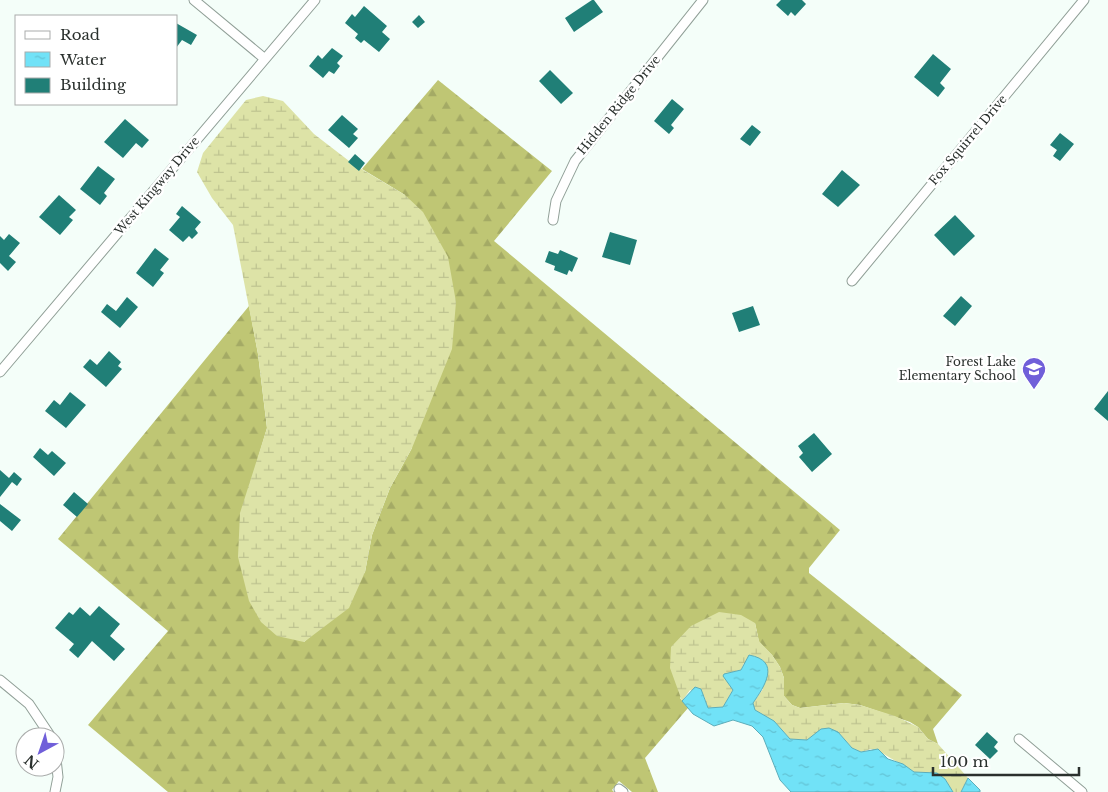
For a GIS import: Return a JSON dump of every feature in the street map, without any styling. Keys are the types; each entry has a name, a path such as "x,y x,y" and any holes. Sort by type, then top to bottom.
{"street":[{"path":"194,0 265,59"},
{"name":"West Kingway Drive","path":"0,372 315,0"},
{"name":"Hidden Ridge Drive","path":"552,220 556,201 575,161 703,0"},
{"name":"Fox Squirrel Drive","path":"852,281 1084,0"},
{"path":"0,680 29,704 46,727"},
{"path":"1019,739 1082,792"},
{"path":"55,792 58,777"}],"green space":[{"path":"438,80 552,171 494,241 840,530 809,568 809,573 962,695 933,729 938,744 928,739 918,727 910,722 860,705 844,703 800,708 792,705 784,696 784,678 780,667 772,655 759,642 755,623 680,698 688,708 645,758 658,792 632,792 619,781 612,790 614,792 168,792 88,725 168,631 58,539 249,306 258,354 267,428 258,458 304,642 320,628 365,572 372,535 390,488 412,448 405,195 362,169"},
{"path":"263,96 283,101 314,134 353,164 405,195 423,212 448,257 456,302 452,349 412,448 390,488 372,535 365,572 349,608 304,642 277,636 261,622 249,601 238,557 240,513 267,428 258,354 233,225 212,198 197,172 203,153 246,100"},
{"path":"719,612 741,615 755,623 759,641 780,667 784,678 784,696 792,705 800,708 844,703 860,705 895,716 918,727 928,739 938,744 968,778 961,792 953,792 945,779 937,773 914,772 882,753 871,749 861,752 852,748 838,732 807,740 790,739 774,721 755,711 753,703 763,689 744,663 741,670 729,673 729,684 733,690 723,707 708,708 704,696 690,690 682,701 670,668 671,647 691,626"}],"water":[{"path":"749,655 759,658 768,669 768,675 762,690 753,703 755,710 774,721 790,739 807,740 821,729 829,728 838,732 852,748 861,752 878,749 888,759 903,764 914,772 937,773 945,779 953,792 791,792 780,780 763,737 752,726 733,720 714,726 693,714 682,701 695,687 701,689 708,708 723,707 733,690 723,676 724,674 741,670"},
{"path":"968,778 980,790 980,792 961,792"}],"building":[{"path":"592,0 603,12 574,32 565,18"},
{"path":"781,0 802,0 806,4 795,16 791,12 788,16 776,5"},
{"path":"364,6 387,26 382,32 390,39 379,52 364,40 361,43 355,38 358,34 345,23 352,14 355,17"},
{"path":"419,15 425,22 418,28 412,22"},
{"path":"178,24 197,35 191,45 182,40 178,45"},
{"path":"332,48 343,56 337,63 340,66 334,74 329,71 323,78 309,66 318,55 322,59"},
{"path":"933,54 951,69 940,83 945,88 938,97 914,77"},
{"path":"550,70 573,93 561,104 539,81"},
{"path":"672,99 684,109 671,125 674,128 669,134 654,121"},
{"path":"342,115 358,129 353,134 358,138 349,148 328,130"},
{"path":"125,119 149,140 142,148 136,143 123,158 104,142"},
{"path":"752,125 761,132 750,146 740,139"},
{"path":"1060,133 1074,144 1060,161 1053,156 1057,150 1050,145"},
{"path":"355,154 365,163 359,171 348,162"},
{"path":"98,166 115,179 104,193 107,196 100,205 80,189"},
{"path":"842,170 860,185 838,207 822,194"},
{"path":"59,195 76,210 69,217 73,220 60,235 39,217"},
{"path":"182,206 201,222 195,229 198,233 192,239 189,236 183,242 169,230 180,217 176,214"},
{"path":"955,215 975,236 954,256 934,235"},
{"path":"610,232 637,240 630,265 602,257"},
{"path":"9,234 20,243 9,256 16,262 8,271 0,263 0,236 4,240"},
{"path":"155,248 169,259 160,270 164,273 153,287 136,273"},
{"path":"560,250 578,258 572,272 569,270 567,275 554,270 555,266 545,262 549,251 558,254"},
{"path":"961,296 972,306 955,326 943,316"},
{"path":"127,297 138,307 120,328 101,312 107,304 116,311"},
{"path":"753,306 760,325 739,332 732,313"},
{"path":"109,351 121,362 118,366 122,369 106,387 83,367 90,359 97,365"},
{"path":"1108,391 1108,421 1094,409"},
{"path":"70,392 86,405 66,428 45,411 54,400 60,405"},
{"path":"814,433 832,454 812,472 799,457 803,453 798,446"},
{"path":"40,448 48,455 52,451 66,463 54,476 33,457"},
{"path":"0,470 9,478 14,472 22,479 17,486 12,482 0,497"},
{"path":"74,492 88,504 77,517 63,505"},
{"path":"0,504 21,520 12,531 0,521"},
{"path":"99,606 120,624 110,636 125,649 114,661 92,641 78,658 69,650 74,644 55,628 69,612 73,615 80,607 90,616"},
{"path":"987,732 998,742 994,747 998,751 990,759 975,745"}],"place":[{"name":"Forest Lake Elementary School","path":"1034,390"}]}
